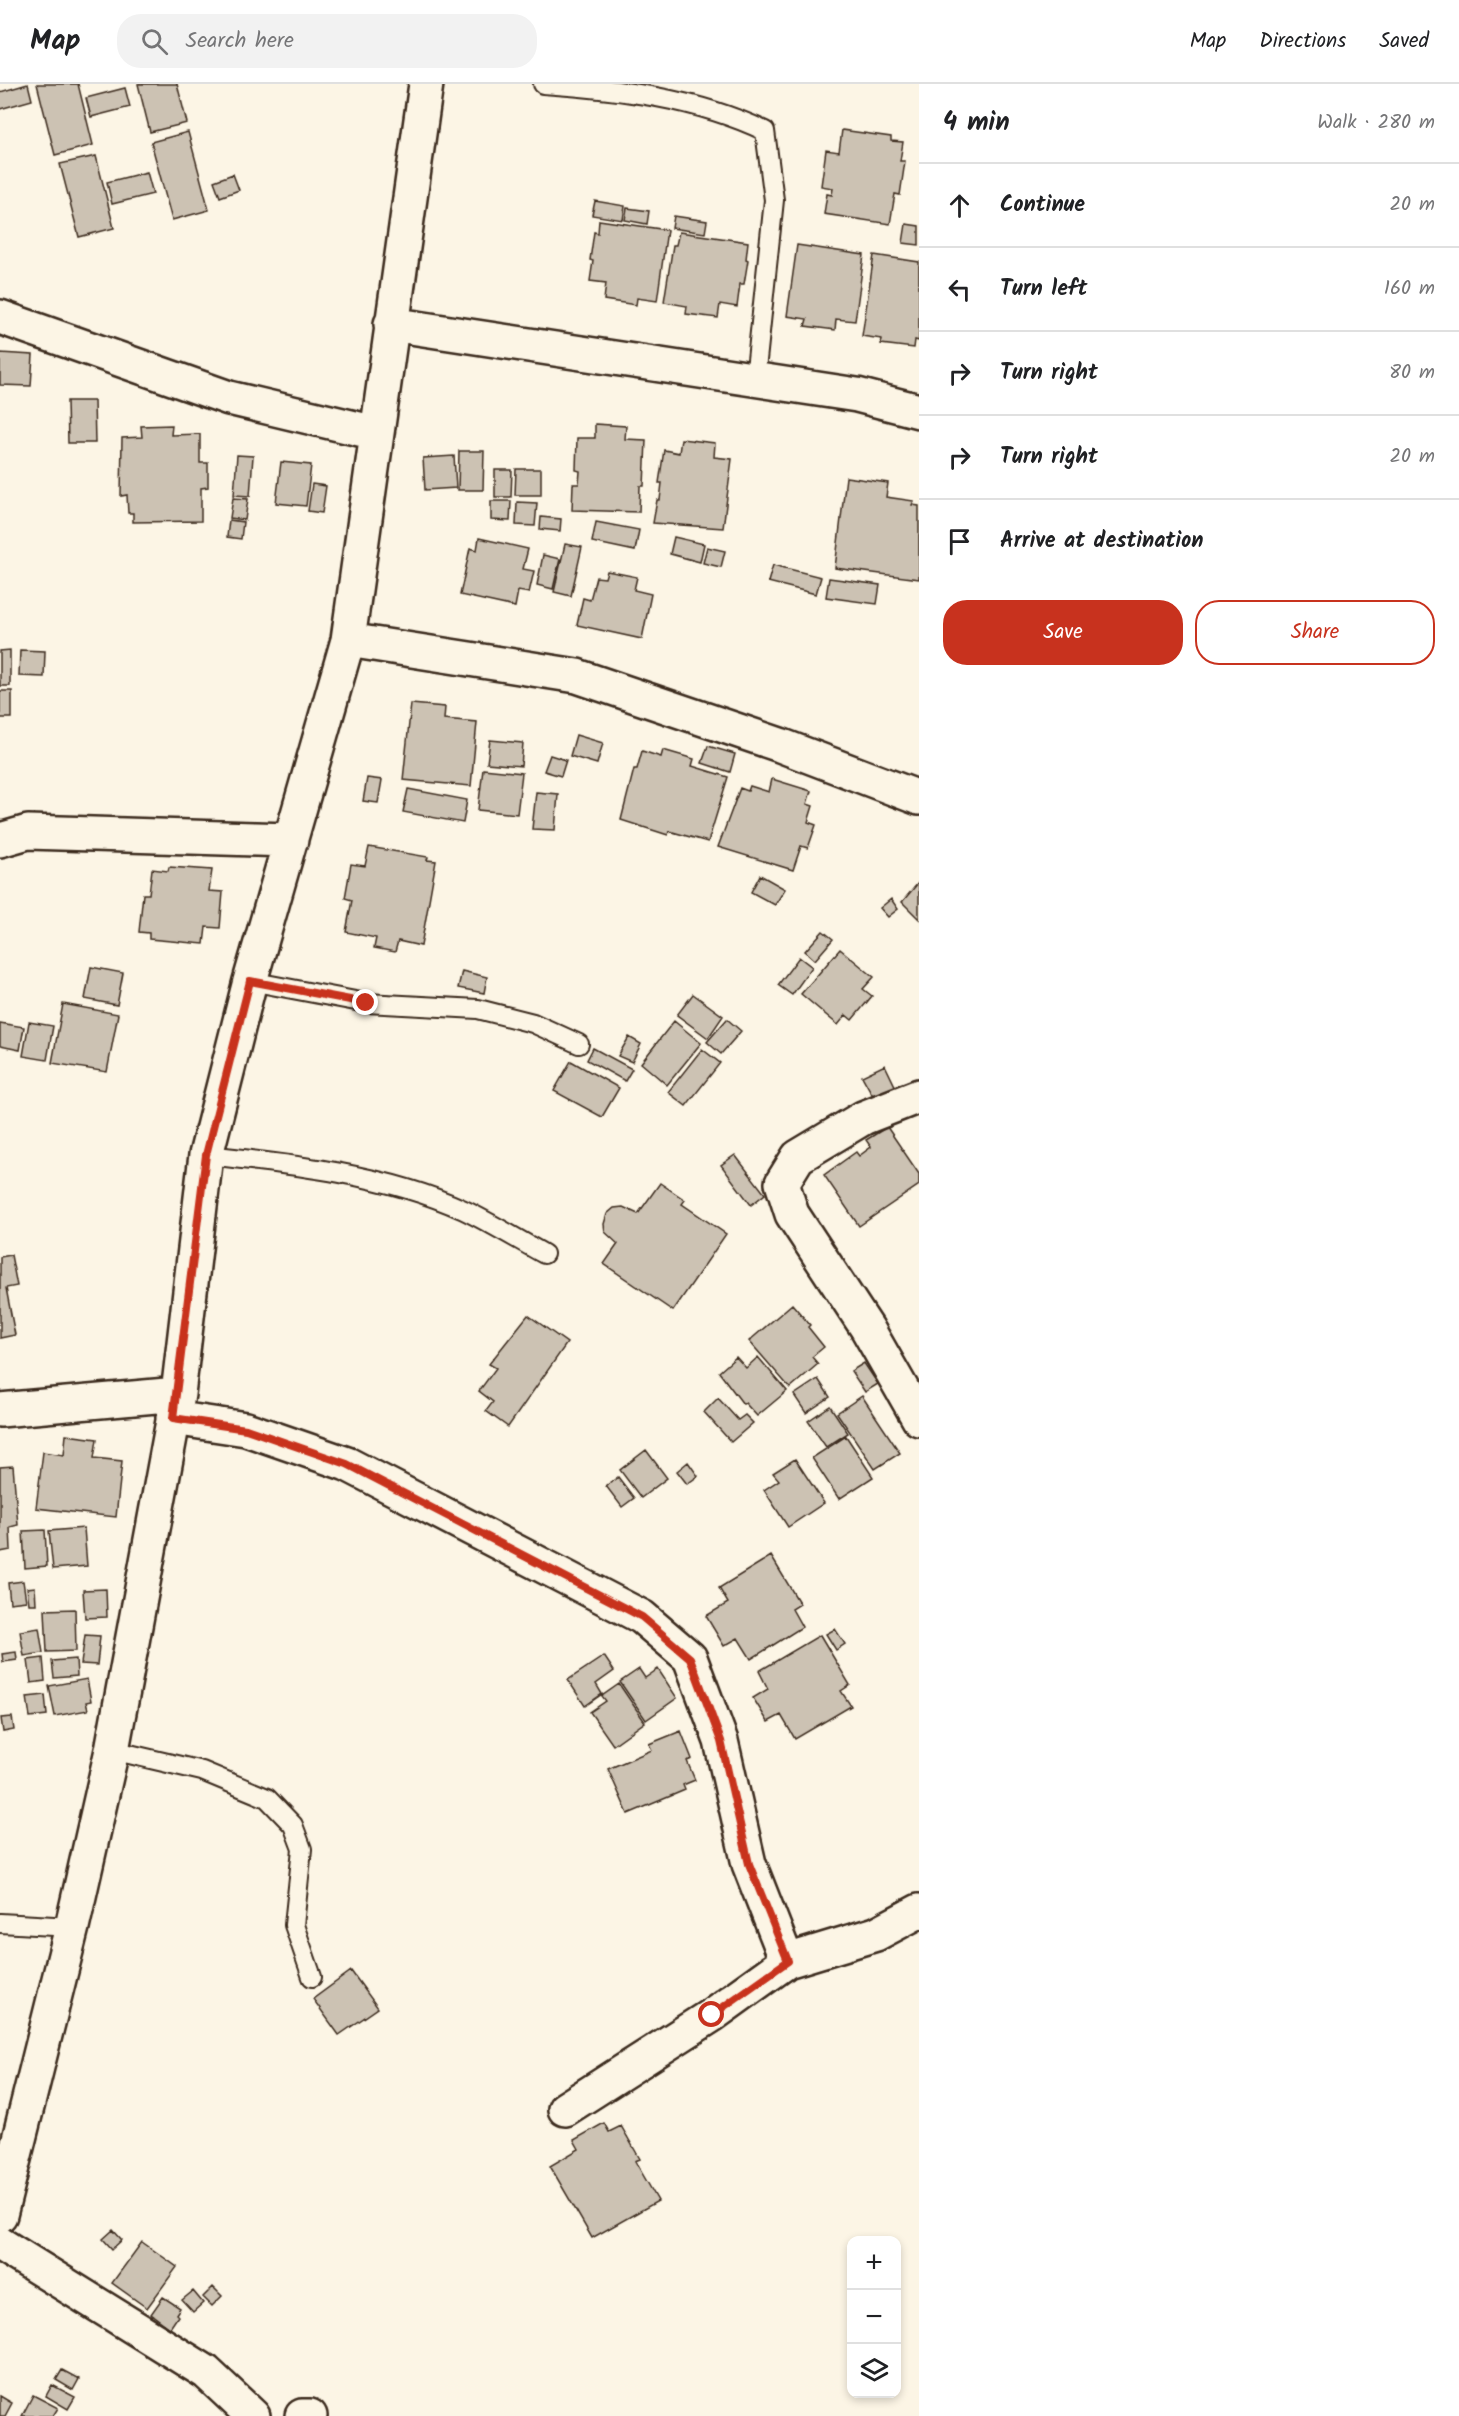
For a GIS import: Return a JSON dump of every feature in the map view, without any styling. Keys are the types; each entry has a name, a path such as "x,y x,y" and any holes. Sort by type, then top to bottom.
{"street":[{"path":"0,2215 72,1927 112,1750 175,1406 206,1155 250,981 348,640 426,84"},
{"path":"0,317 229,398 376,433"},
{"path":"392,324 857,395 919,411"},
{"path":"348,640 577,676 780,745 919,798"},
{"path":"0,840 28,832 291,840"},
{"path":"919,1096 863,1118 798,1157 782,1183 792,1214 867,1328 919,1419"},
{"path":"0,1410 175,1406 347,1464 642,1617 690,1658 721,1741 749,1864 788,1961"},
{"path":"565,2109 712,2015 788,1961 876,1934 919,1911"},
{"path":"0,2244 206,2372 253,2416"},
{"path":"302,2416 310,2416"}],"lane":[{"path":"543,84 617,89 732,115 765,131 774,200 755,379"},
{"path":"250,981 366,1003 478,1009 533,1023 579,1044"},
{"path":"206,1155 286,1163 381,1182 462,1210 544,1254"},
{"path":"112,1750 202,1772 267,1798 293,1826 302,1849 294,1924 312,1977"},
{"path":"0,1923 72,1927"}],"building":[{"path":"28,84 32,100 0,109 0,92"},
{"path":"37,84 78,84 93,145 55,155"},
{"path":"138,84 177,84 187,123 150,132"},
{"path":"125,88 130,107 91,117 86,98"},
{"path":"842,130 891,137 891,141 903,142 900,161 905,161 900,195 895,194 890,224 824,214 827,194 832,195 833,188 821,186 826,150 839,152"},
{"path":"188,132 209,210 172,220 151,142"},
{"path":"96,156 114,228 79,237 60,164"},
{"path":"147,172 153,194 112,204 107,182"},
{"path":"233,174 239,190 220,197 214,181"},
{"path":"595,201 625,206 623,220 592,215"},
{"path":"627,208 649,211 647,224 625,220"},
{"path":"674,216 707,221 705,233 672,228"},
{"path":"599,220 667,230 657,301 637,298 636,305 604,300 606,283 590,281 594,232 598,233"},
{"path":"906,224 919,226 919,245 903,243"},
{"path":"679,232 748,242 744,284 740,284 737,307 720,304 718,318 686,314 687,306 664,302 673,245 676,245"},
{"path":"797,245 864,255 855,321 836,319 835,330 805,326 807,319 787,316"},
{"path":"874,255 919,262 919,341 915,340 914,348 881,344 882,339 862,336"},
{"path":"0,353 33,355 31,386 0,385"},
{"path":"67,401 94,401 95,443 68,443"},
{"path":"595,424 626,426 625,439 646,440 644,486 640,486 639,512 572,510 573,484 579,484 580,471 576,470 577,438 595,438"},
{"path":"172,425 171,435 200,434 200,463 208,463 208,487 201,488 201,521 133,522 133,513 128,513 127,495 121,496 122,438 142,437 141,426"},
{"path":"681,439 715,443 714,457 732,459 723,528 653,523 657,500 660,500 662,483 659,483 664,450 679,453"},
{"path":"459,451 484,451 483,490 458,490"},
{"path":"237,455 253,456 250,496 234,495"},
{"path":"454,456 456,488 425,490 423,458"},
{"path":"281,462 311,465 306,506 276,503"},
{"path":"516,469 541,469 541,495 515,495"},
{"path":"495,470 512,470 511,497 495,497"},
{"path":"846,477 888,483 886,497 914,501 912,505 919,506 919,579 835,568"},
{"path":"312,484 326,486 322,513 308,511"},
{"path":"233,498 248,499 245,520 230,518"},
{"path":"491,501 511,501 510,521 491,520"},
{"path":"517,502 537,503 535,526 516,525"},
{"path":"541,517 561,519 560,531 540,529"},
{"path":"229,520 243,522 241,539 227,537"},
{"path":"596,522 639,530 635,551 592,542"},
{"path":"674,537 704,544 700,562 670,554"},
{"path":"479,538 528,549 523,569 534,571 529,593 518,591 515,607 460,595 470,548 477,550"},
{"path":"565,544 582,547 571,596 554,592"},
{"path":"707,547 725,551 721,567 703,563"},
{"path":"543,555 560,559 553,589 537,585"},
{"path":"773,565 821,577 816,594 768,582"},
{"path":"607,571 637,577 634,590 651,594 642,639 577,625 583,598 590,600 596,577 605,578"},
{"path":"829,578 880,585 877,604 826,597"},
{"path":"10,650 10,686 0,686 0,651"},
{"path":"20,650 45,651 44,677 19,676"},
{"path":"0,691 12,691 12,718 0,718"},
{"path":"411,704 445,707 444,719 477,722 471,786 403,780"},
{"path":"576,735 603,743 597,764 570,756"},
{"path":"490,740 523,743 521,766 487,763"},
{"path":"708,746 735,754 730,772 702,763"},
{"path":"663,750 694,759 692,766 728,777 708,842 669,831 668,835 621,820 634,769 637,769 642,751 661,757"},
{"path":"550,755 566,760 561,776 544,771"},
{"path":"483,769 522,773 517,814 478,810"},
{"path":"367,778 382,780 378,803 363,801"},
{"path":"772,779 811,791 807,804 813,806 808,822 816,825 808,848 801,846 793,870 718,847 740,788 748,791 750,786 769,792"},
{"path":"408,789 467,800 463,823 403,812"},
{"path":"536,792 558,794 555,830 532,829"},
{"path":"369,847 428,857 427,860 436,861 421,946 398,941 395,952 374,948 376,938 346,932 352,900 345,898 351,864 365,866"},
{"path":"169,867 212,870 209,891 223,892 220,928 206,927 204,944 149,939 149,933 139,932 143,894 149,894 152,869 168,871"},
{"path":"760,875 785,889 775,905 751,892"},
{"path":"919,882 919,919 902,902"},
{"path":"891,899 898,909 888,917 880,908"},
{"path":"823,931 833,939 815,960 805,951"},
{"path":"840,949 874,977 863,989 872,996 852,1020 846,1015 838,1025 801,994"},
{"path":"799,957 812,967 792,995 778,985"},
{"path":"91,967 123,973 117,1005 85,999"},
{"path":"462,971 487,977 484,993 458,988"},
{"path":"693,994 723,1016 708,1038 677,1015"},
{"path":"63,1004 118,1014 107,1072 52,1063"},
{"path":"727,1019 741,1031 721,1054 707,1042"},
{"path":"674,1021 701,1043 667,1085 641,1063"},
{"path":"29,1022 53,1026 47,1060 23,1056"},
{"path":"0,1023 24,1027 20,1050 0,1046"},
{"path":"629,1037 641,1044 632,1062 618,1056"},
{"path":"593,1048 632,1069 625,1081 587,1060"},
{"path":"702,1049 720,1063 686,1106 668,1092"},
{"path":"571,1061 619,1088 602,1117 554,1091"},
{"path":"885,1065 897,1090 876,1101 862,1076"},
{"path":"887,1127 919,1174 919,1185 859,1226 824,1175 856,1152 859,1156 871,1147 866,1140"},
{"path":"735,1155 765,1194 751,1205 721,1165"},
{"path":"660,1183 685,1200 682,1204 726,1234 673,1311 604,1264 618,1244 605,1232 604,1224 607,1214 614,1208 623,1207 638,1214"},
{"path":"11,1255 17,1286 6,1288 15,1335 0,1338 0,1257"},
{"path":"792,1304 810,1325 808,1327 824,1347 812,1357 818,1364 790,1388 749,1341"},
{"path":"528,1315 567,1343 508,1427 486,1411 493,1402 479,1391 496,1368 489,1364"},
{"path":"736,1357 746,1368 758,1357 787,1391 757,1416 745,1403 743,1404 719,1372"},
{"path":"864,1363 878,1384 865,1392 851,1371"},
{"path":"818,1379 830,1397 806,1413 794,1395"},
{"path":"862,1396 900,1453 875,1469 837,1413"},
{"path":"718,1398 738,1420 745,1415 753,1423 731,1442 704,1412"},
{"path":"830,1406 848,1433 826,1447 808,1421"},
{"path":"66,1435 97,1439 94,1458 122,1461 116,1517 36,1508 43,1452 64,1455"},
{"path":"846,1436 873,1477 839,1499 812,1458"},
{"path":"646,1450 667,1478 641,1498 620,1470"},
{"path":"795,1459 824,1503 788,1527 764,1490 779,1480 773,1473"},
{"path":"688,1462 698,1476 687,1484 677,1471"},
{"path":"13,1466 18,1525 10,1527 11,1550 0,1552 0,1467"},
{"path":"618,1477 634,1498 622,1507 606,1486"},
{"path":"84,1528 87,1566 53,1569 49,1531"},
{"path":"45,1530 47,1566 25,1568 23,1531"},
{"path":"771,1556 800,1604 792,1609 802,1627 751,1659 738,1638 724,1646 706,1616 728,1603 719,1588"},
{"path":"23,1581 26,1601 10,1603 8,1583"},
{"path":"35,1587 36,1604 29,1604 27,1588"},
{"path":"106,1589 107,1617 85,1618 83,1590"},
{"path":"75,1609 76,1651 47,1652 45,1610"},
{"path":"39,1628 43,1653 24,1656 20,1631"},
{"path":"835,1629 845,1644 836,1650 826,1634"},
{"path":"85,1635 100,1636 97,1665 81,1664"},
{"path":"820,1635 850,1685 841,1691 851,1706 795,1739 781,1715 768,1722 753,1698 768,1689 759,1671"},
{"path":"16,1652 17,1660 3,1662 2,1654"},
{"path":"604,1656 614,1671 596,1684 602,1694 585,1706 568,1680"},
{"path":"43,1658 45,1681 31,1683 28,1660"},
{"path":"76,1659 77,1676 54,1678 52,1661"},
{"path":"639,1669 645,1678 658,1669 677,1698 646,1720 620,1682"},
{"path":"87,1679 91,1701 86,1702 88,1710 55,1716 49,1686"},
{"path":"619,1684 645,1722 613,1745 590,1712 606,1701 602,1696"},
{"path":"45,1695 47,1715 30,1717 27,1697"},
{"path":"12,1717 14,1730 3,1732 1,1718"},
{"path":"681,1731 692,1759 687,1761 695,1780 683,1785 685,1790 628,1814 608,1769 652,1750 649,1744"},
{"path":"351,1971 378,2008 339,2035 313,1999"},
{"path":"604,2123 609,2132 621,2126 640,2159 635,2161 658,2201 592,2238 550,2166 579,2149 574,2140"},
{"path":"113,2230 122,2240 112,2249 103,2239"},
{"path":"142,2242 177,2267 147,2308 112,2283"},
{"path":"213,2287 222,2296 212,2306 203,2297"},
{"path":"193,2291 203,2303 193,2312 182,2300"},
{"path":"163,2297 180,2308 170,2328 151,2314"},
{"path":"62,2370 79,2379 73,2390 56,2380"},
{"path":"52,2385 75,2397 68,2409 46,2396"},
{"path":"33,2395 58,2408 53,2416 22,2416"},
{"path":"0,2396 12,2403 5,2416 0,2416"}],"route":[{"path":"366,1003 250,981 206,1155 178,1394 173,1418 246,1429 347,1464 642,1617 690,1658 721,1741 749,1864 788,1961 712,2015"}]}
